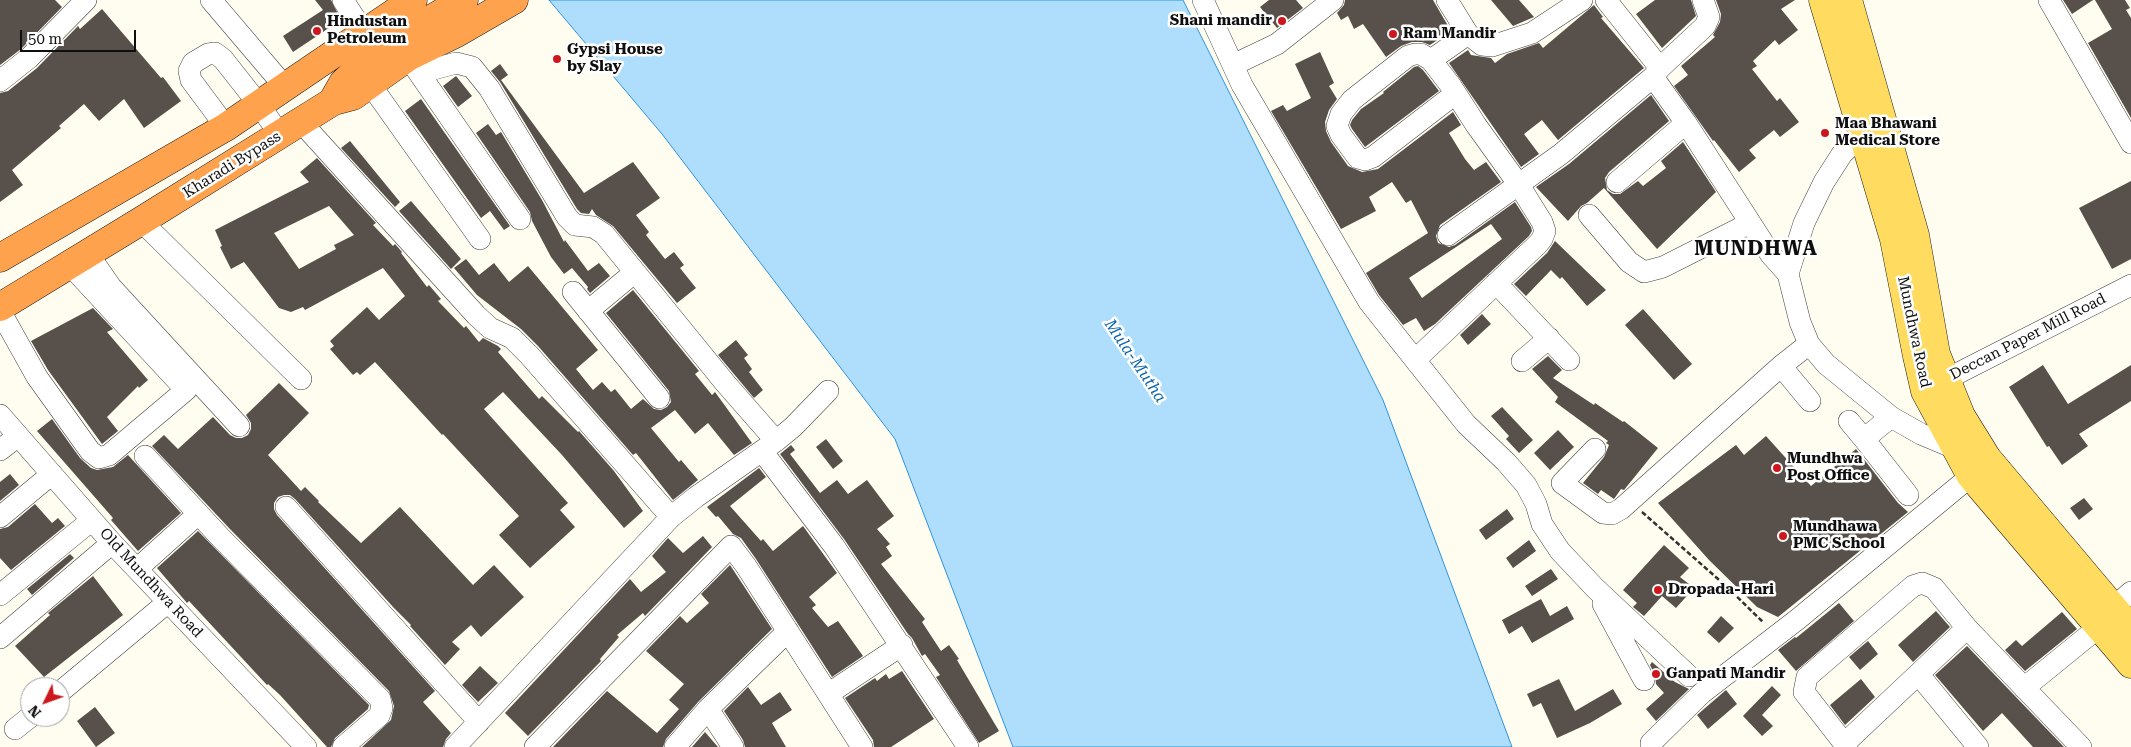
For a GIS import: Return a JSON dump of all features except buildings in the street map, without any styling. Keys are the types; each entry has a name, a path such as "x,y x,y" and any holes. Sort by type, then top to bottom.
{"highway":[{"path":"0,258 260,106 413,0"},
{"path":"332,102 354,96 370,84 413,65 457,14 514,0"},
{"name":"Kharadi Bypass","path":"0,306 332,102 343,83 381,48 457,14"}],"main road":[{"name":"Mundhwa Road","path":"1823,0 1873,130"},
{"name":"Mundhwa Road","path":"1848,0 1917,356 1936,385 1961,416 1987,458 2105,606 2131,664"},
{"name":"Mundhwa Road","path":"1936,385 1957,449 1971,476 2131,629"}],"street":[{"path":"0,81 29,58 86,0"},
{"path":"342,0 365,34"},
{"path":"1203,0 1242,85 1369,302 1466,424 1506,462 1526,486 1536,504 1542,524 1560,551 1595,588 1689,676"},
{"path":"1233,65 1277,44 1333,0"},
{"path":"1452,2 1468,34 1482,45 1492,46 1532,33 1582,0"},
{"path":"1606,0 1656,73 1771,255 1788,274 1800,322 1809,344 1826,364 1891,416 1921,434 1957,449"},
{"path":"1448,235 1561,154 1656,73 1706,26 1710,17 1703,0"},
{"path":"2049,0 2131,143"},
{"path":"223,4 285,87"},
{"path":"1431,60 1468,34"},
{"path":"226,127 191,80 189,71 193,63 200,58 215,53 223,59 260,106 290,128 476,316 490,328 512,338 529,354 671,517"},
{"path":"1415,360 1542,239 1545,231 1542,222 1519,185 1451,86 1431,60 1420,54 1408,56 1352,100 1341,114 1337,126 1341,135 1358,158 1365,160 1373,157 1446,102 1453,93 1451,86"},
{"path":"413,65 456,63 472,67 489,88 567,217 575,225 598,228 726,384 902,645 968,747"},
{"path":"413,65 520,219"},
{"path":"370,84 480,239"},
{"path":"1618,182 1686,123"},
{"path":"1788,274 1804,223 1824,182 1842,154 1873,130"},
{"path":"1589,215 1629,262 1644,272 1663,267 1750,223"},
{"path":"141,221 302,379"},
{"path":"0,311 37,378 90,451 99,458 109,455 186,390 79,259"},
{"path":"79,259 111,286 239,426"},
{"path":"588,311 635,272"},
{"path":"1496,283 1570,360"},
{"name":"Deccan Paper Mill Road","path":"1936,385 2131,285"},
{"path":"573,292 659,398"},
{"path":"1522,362 1549,338"},
{"path":"1562,483 1603,513 1612,514 1630,501 1781,366 1809,344"},
{"path":"1781,366 1810,401"},
{"path":"455,747 671,517 793,427 828,391"},
{"name":"Old Mundhwa Road","path":"0,414 112,543 306,747"},
{"path":"1864,439 1891,416"},
{"path":"1848,421 1908,495"},
{"path":"0,450 18,436"},
{"path":"1536,504 1562,483 1595,449"},
{"path":"145,456 198,514 380,699 382,708 379,716 343,747"},
{"path":"0,517 52,474"},
{"path":"1651,743 1702,693 1777,635 1971,476"},
{"path":"286,507 479,722"},
{"path":"137,569 198,514"},
{"path":"0,596 92,520"},
{"path":"0,638 112,543"},
{"path":"535,747 731,546 862,747"},
{"path":"1967,628 1845,745 1804,692 1807,677 1913,586 1922,583 1934,588 1967,628 2081,747"},
{"path":"1595,588 1644,680"},
{"path":"70,684 168,602"},
{"path":"2024,688 2105,606"},
{"path":"675,747 708,710 788,631"},
{"path":"828,694 902,645"},
{"path":"1919,675 1978,747"},
{"path":"708,710 733,747"}],"path":[{"path":"1630,501 1726,586 1777,635"}],"water":[{"name":"Mula-Mutha","path":"549,0 1183,0 1383,400 1512,747 1013,747 895,439 662,134"}],"place":[{"name":"Shani mandir","path":"1282,21"},
{"name":"Hindustan Petroleum","path":"317,31"},
{"name":"Ram Mandir","path":"1393,34"},
{"name":"Gypsi House by Slay","path":"557,59"},
{"name":"Maa Bhawani Medical Store","path":"1825,133"},
{"name":"Mundhwa Post Office","path":"1777,468"},
{"name":"Mundhawa PMC School","path":"1783,536"},
{"name":"Dropada-Hari","path":"1658,590"},
{"name":"Ganpati Mandir","path":"1656,674"}],"district":[{"name":"MUNDHWA","path":"1756,249"}]}
